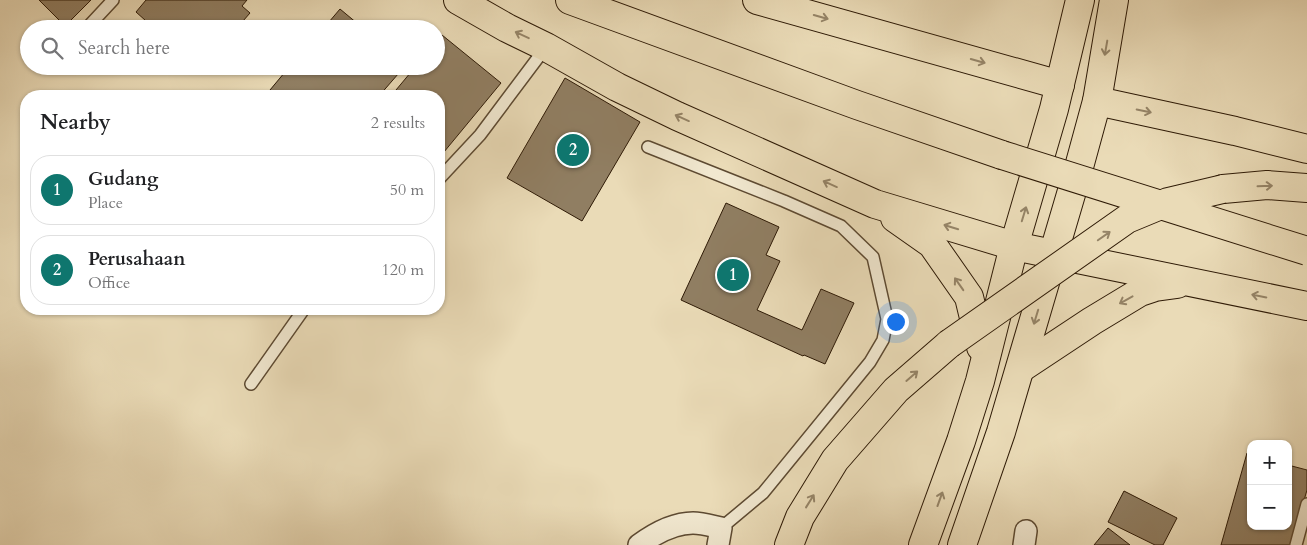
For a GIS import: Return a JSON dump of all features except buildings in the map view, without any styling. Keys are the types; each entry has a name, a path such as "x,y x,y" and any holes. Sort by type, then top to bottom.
{"highway":[{"path":"458,0 617,87 875,204 1014,246 1307,306"},
{"path":"570,0 857,106 974,146 1307,251"},
{"path":"757,0 1060,85"},
{"path":"923,545 961,441 980,381 1014,246 1034,183 1060,85 1080,0"},
{"path":"962,545 987,476 1021,368 1079,167 1097,101 1114,0"},
{"path":"1097,101 1235,131 1307,149"},
{"path":"789,545 800,517 835,460 896,390 949,344 1127,219 1168,202 1223,189 1267,185 1307,188"},
{"path":"875,204 932,244 968,297 982,343 980,381"},
{"path":"1021,368 1140,292 1155,287 1188,282"}],"street":[{"path":"638,545 654,534 681,524 694,523 719,537"}],"lane":[{"path":"94,20 113,0"},
{"path":"445,173 480,135 546,47"},
{"path":"648,147 784,200 841,226 873,257 882,291 887,319 883,340 870,362 763,493 719,537"},
{"path":"251,384 300,315"},
{"path":"1296,545 1307,504"}],"place":[{"name":"Perusahaan","path":"573,150"},
{"name":"Gudang","path":"733,275"}]}
